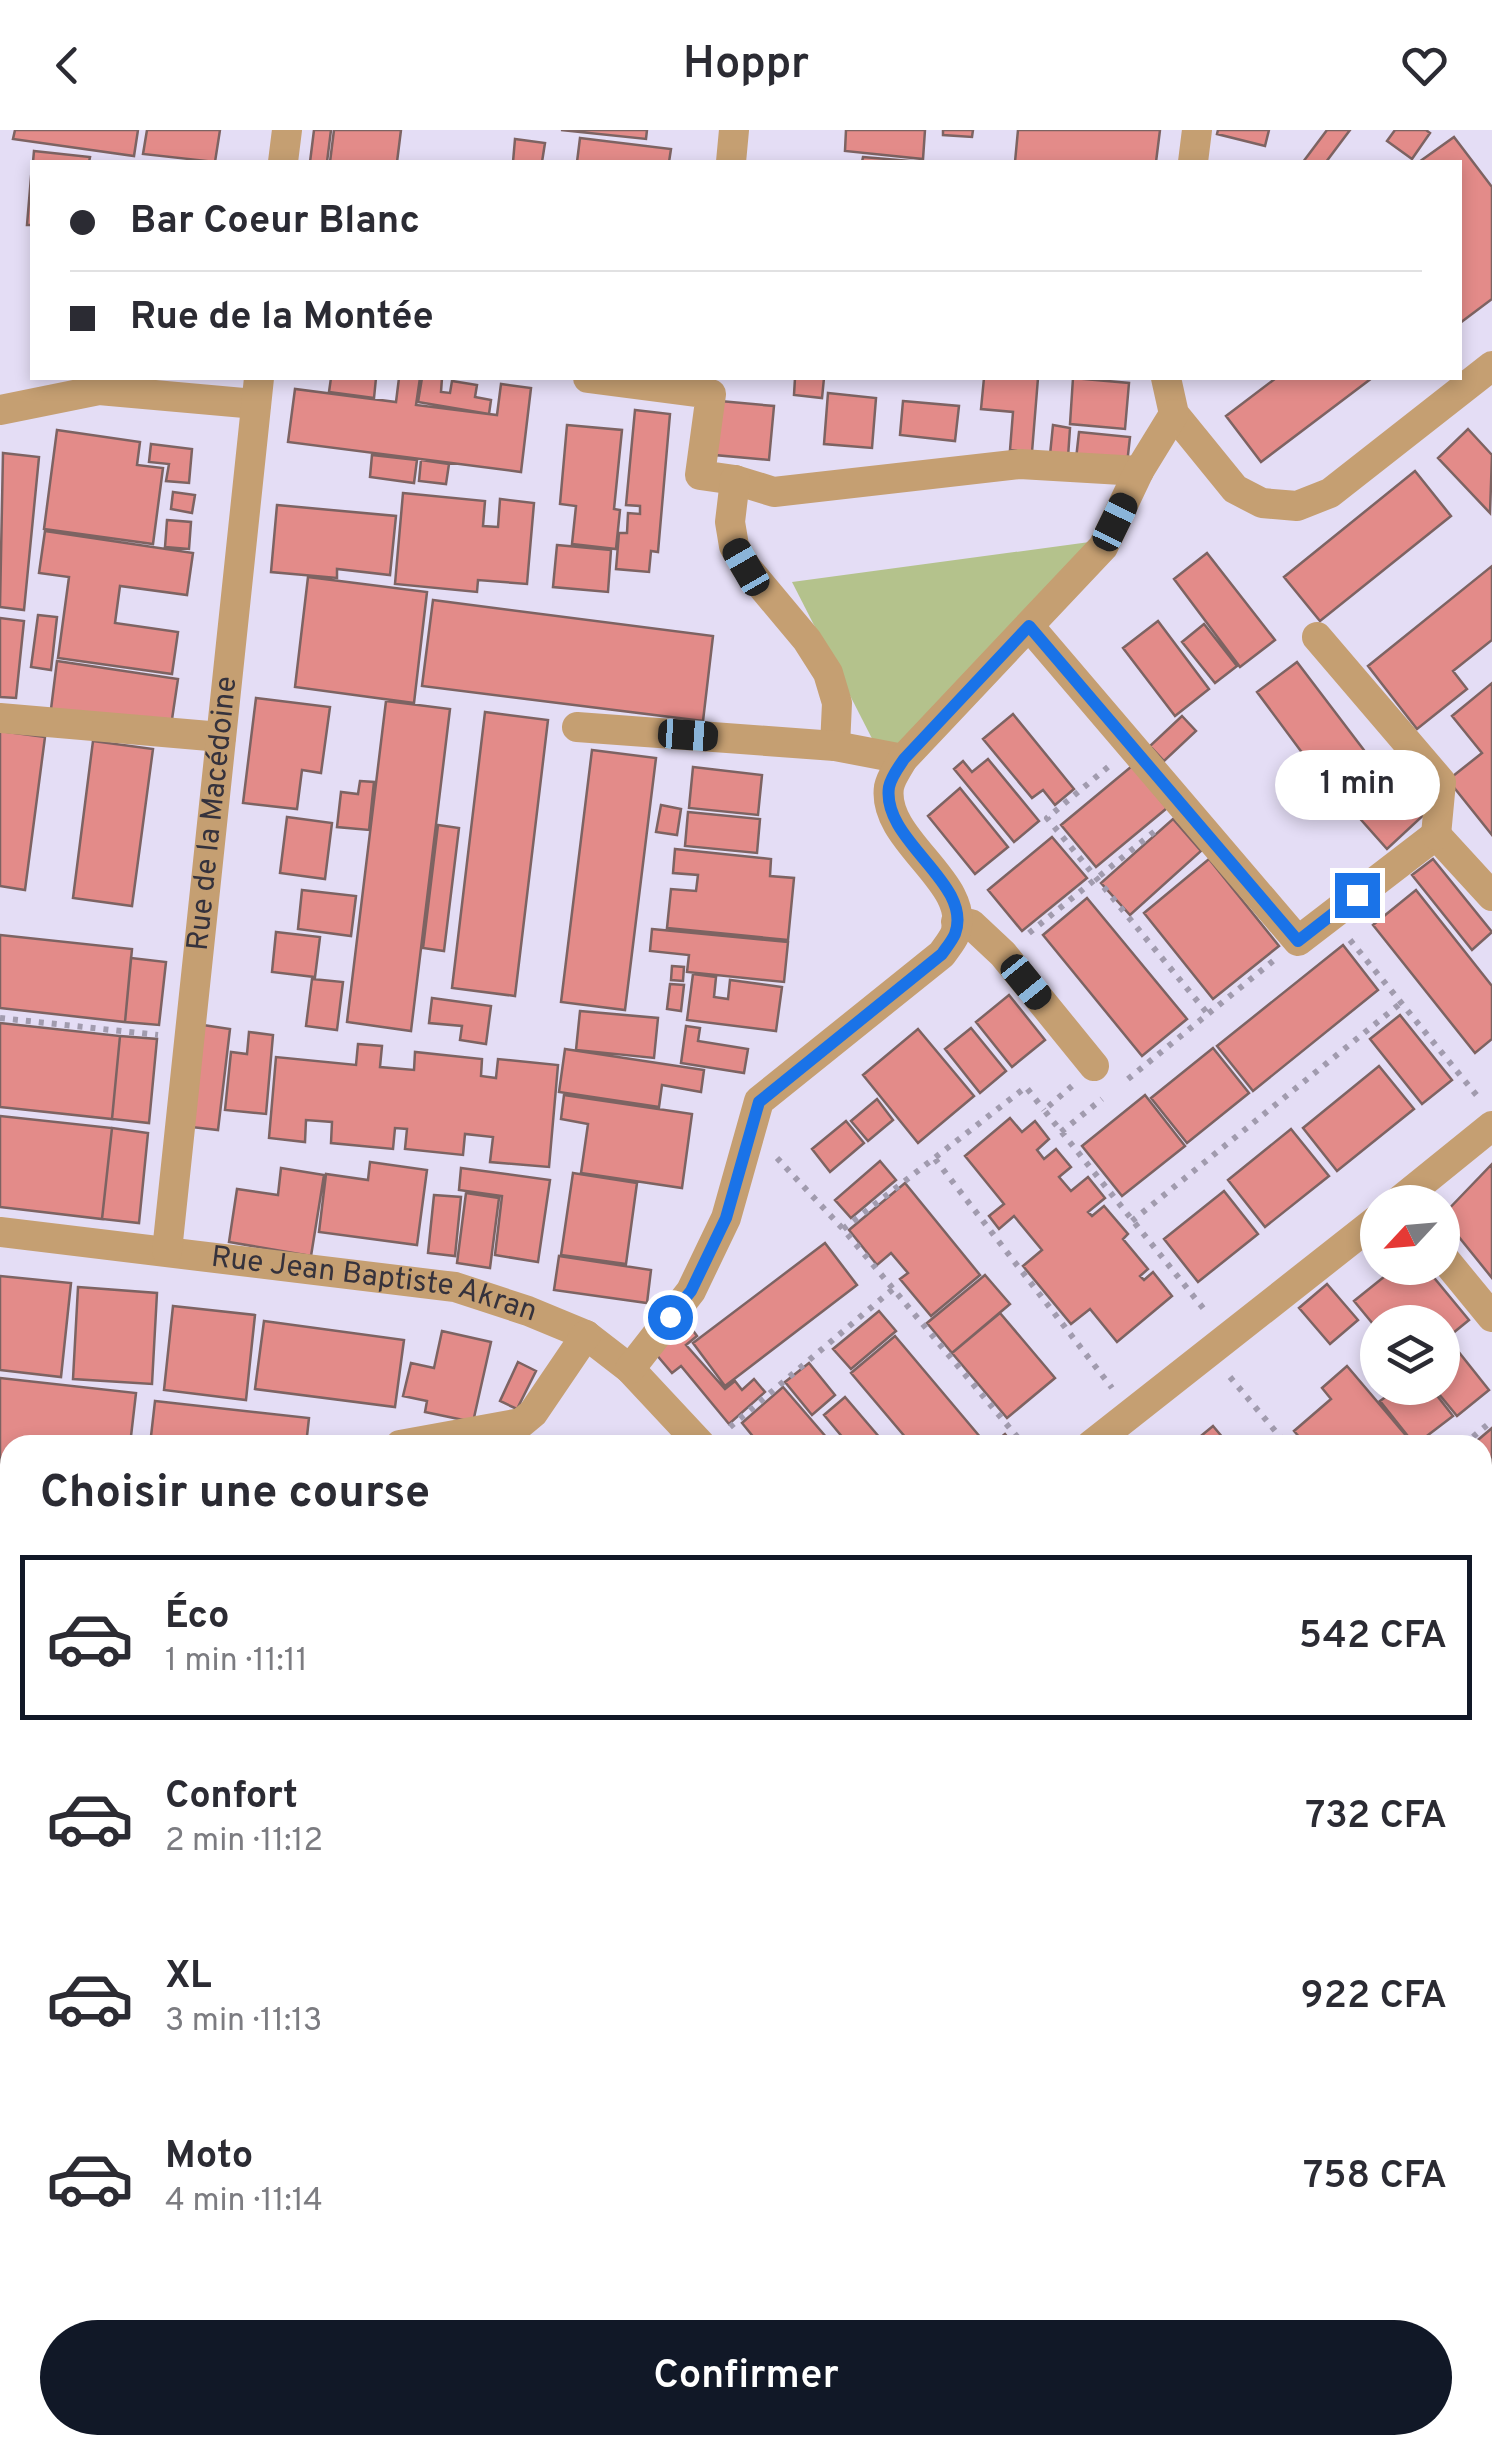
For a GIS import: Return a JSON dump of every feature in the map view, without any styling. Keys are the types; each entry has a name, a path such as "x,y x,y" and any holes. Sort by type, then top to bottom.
{"street":[{"path":"283,160 286,130"},
{"path":"731,160 734,130"},
{"path":"1193,160 1198,130"},
{"path":"1166,380 1174,414 1236,488 1262,503 1297,506 1330,493 1492,366"},
{"path":"603,380 711,394 700,476 734,480 774,492 1020,464 1139,472"},
{"path":"0,410 99,390 257,390"},
{"name":"Rue de la Macédoine","path":"167,1251 257,390"},
{"path":"630,1370 691,1291 726,1218 759,1102 942,954 956,933 958,912 948,892 895,821 889,802 890,783 904,759 1103,548 1139,472 1174,414"},
{"path":"734,480 730,522 734,546 746,567 808,640 828,673 837,703 835,746"},
{"path":"1029,626 1298,941 1436,835 1441,782 1316,637"},
{"path":"0,718 221,737"},
{"path":"577,728 835,746 904,759"},
{"path":"1436,835 1492,896"},
{"path":"956,922 971,924 1003,954 1094,1066"},
{"path":"1416,1185 1486,1113"},
{"name":"Rue Jean Baptiste Akran","path":"0,1232 456,1287 586,1335 707,1435"},
{"path":"1103,1435 1360,1233"},
{"path":"1460,1278 1492,1318"},
{"path":"455,1435 521,1423 533,1414 586,1335"}],"path":[{"path":"1132,747 1046,818 1208,1014"},
{"path":"1003,954 1184,808"},
{"path":"1331,915 1486,1113"},
{"path":"1120,1084 1298,941"},
{"path":"1132,1220 1401,1002"},
{"path":"0,1018 190,1038"},
{"path":"1044,1110 1094,1066"},
{"path":"844,1230 1026,1087 1132,1220 1280,1435"},
{"path":"1061,1132 1105,1096"},
{"path":"750,1130 844,1230 1016,1435"},
{"path":"935,1159 1131,1413"},
{"path":"717,1435 894,1289"}],"green space":[{"path":"1097,541 884,762 792,582"}],"building":[{"path":"15,130 138,130 134,156 13,139"},
{"path":"147,130 220,130 215,160 143,154"},
{"path":"314,130 331,130 327,160 310,160"},
{"path":"334,130 401,130 397,160 330,160"},
{"path":"561,130 647,130 646,139"},
{"path":"846,130 925,130 923,159 845,151"},
{"path":"943,130 973,130 972,137 943,135"},
{"path":"1018,130 1160,130 1156,160 1015,160"},
{"path":"1218,130 1269,130 1265,146 1217,134"},
{"path":"1327,130 1350,130 1328,160 1304,160"},
{"path":"1395,130 1430,133 1412,159 1387,141"},
{"path":"1454,137 1492,187 1492,299 1462,322 1462,160 1422,160"},
{"path":"580,138 671,149 669,160 577,160"},
{"path":"515,139 545,143 542,160 513,160"},
{"path":"34,151 90,157 89,160 33,160"},
{"path":"331,380 376,380 374,398 329,392"},
{"path":"399,380 420,380 416,405 497,415 501,384 531,388 521,472 288,442 295,389 396,402"},
{"path":"422,380 442,380 441,392 450,393 452,381 477,385 475,397 491,400 489,414 418,402"},
{"path":"795,380 824,380 822,398 794,395"},
{"path":"984,380 1038,380 1032,452 1010,450 1013,412 981,409"},
{"path":"1073,380 1129,383 1125,429 1070,424"},
{"path":"1273,380 1369,380 1261,462 1226,416"},
{"path":"828,393 876,398 872,448 824,444"},
{"path":"720,401 774,406 769,460 715,455"},
{"path":"903,401 959,406 955,441 900,435"},
{"path":"635,410 670,414 658,552 651,551 649,572 616,569 619,533 627,533 628,513 640,514 640,506 626,505"},
{"path":"567,425 622,430 614,509 620,510 616,549 572,544 576,506 560,504"},
{"path":"1053,425 1070,428 1068,457 1050,455"},
{"path":"1468,429 1492,455 1490,513 1438,458"},
{"path":"57,430 140,442 137,465 163,468 153,544 44,529"},
{"path":"1079,432 1130,437 1127,464 1076,459"},
{"path":"151,444 192,449 189,483 166,481 169,464 149,462"},
{"path":"3,453 39,457 24,610 0,607"},
{"path":"372,455 417,460 414,483 370,477"},
{"path":"421,460 449,464 446,484 419,481"},
{"path":"1415,471 1451,516 1320,621 1284,577"},
{"path":"173,492 195,495 192,513 171,509"},
{"path":"403,493 485,501 483,526 498,527 500,499 534,503 527,584 478,580 477,592 395,584"},
{"path":"277,505 396,516 390,575 337,569 337,578 271,572"},
{"path":"167,520 191,522 189,549 165,547"},
{"path":"45,531 193,553 187,595 120,586 115,623 178,632 172,674 58,658 69,577 39,573"},
{"path":"557,545 611,550 608,592 553,587"},
{"path":"1207,553 1275,640 1240,667 1174,579"},
{"path":"1492,566 1492,640 1453,671 1467,689 1417,729 1368,666"},
{"path":"308,577 427,592 414,703 295,687"},
{"path":"433,600 713,636 703,721 422,686"},
{"path":"38,615 57,617 51,670 31,667"},
{"path":"0,618 24,621 16,698 0,697"},
{"path":"1158,621 1209,689 1175,716 1123,648"},
{"path":"1204,624 1237,666 1215,683 1182,642"},
{"path":"57,661 178,679 171,726 51,709"},
{"path":"1297,662 1373,762 1332,793 1257,692"},
{"path":"1492,683 1492,835 1448,780 1482,753 1452,716"},
{"path":"256,698 330,707 321,773 302,770 297,809 243,803"},
{"path":"386,701 450,709 411,1031 347,1022"},
{"path":"485,712 548,720 515,996 452,988"},
{"path":"1013,714 1074,789 1055,805 1043,790 1032,798 983,739"},
{"path":"1182,716 1196,731 1164,761 1150,746"},
{"path":"0,731 45,737 25,890 0,886"},
{"path":"93,741 153,749 132,906 73,898"},
{"path":"592,750 656,758 625,1010 561,1002"},
{"path":"1383,758 1429,810 1387,849 1340,796"},
{"path":"988,759 1039,821 1014,842 954,769 963,761 972,772"},
{"path":"1132,766 1167,808 1096,867 1061,825"},
{"path":"693,767 762,775 758,815 689,808"},
{"path":"360,781 374,782 369,830 337,827 341,792 358,794"},
{"path":"960,788 1008,847 975,874 928,816"},
{"path":"661,805 681,809 677,835 656,832"},
{"path":"688,812 760,819 757,853 685,846"},
{"path":"287,817 332,823 325,879 280,873"},
{"path":"1173,819 1201,851 1130,915 1101,883"},
{"path":"438,825 459,828 444,951 423,948"},
{"path":"1052,837 1087,878 1022,931 988,890"},
{"path":"675,849 771,859 770,876 794,878 788,940 667,928 671,889 696,891 698,875 673,873"},
{"path":"1209,859 1279,946 1213,999 1144,913"},
{"path":"1433,859 1492,932 1472,950 1412,875"},
{"path":"302,890 356,896 351,936 298,929"},
{"path":"1416,890 1492,986 1492,1039 1475,1053 1373,925"},
{"path":"1087,898 1187,1019 1142,1056 1043,935"},
{"path":"652,929 788,942 784,982 687,972 689,955 650,951"},
{"path":"276,932 320,937 315,977 272,972"},
{"path":"0,935 132,949 125,1022 0,1008"},
{"path":"1343,945 1378,990 1253,1091 1217,1046"},
{"path":"131,958 166,962 159,1025 125,1022"},
{"path":"672,966 684,967 683,981 671,980"},
{"path":"693,974 716,977 714,997 728,999 730,980 782,987 776,1031 687,1020"},
{"path":"312,979 343,982 337,1030 306,1026"},
{"path":"670,984 684,985 681,1011 667,1009"},
{"path":"1009,995 1045,1040 1012,1067 976,1022"},
{"path":"432,998 491,1006 486,1044 460,1040 462,1026 429,1023"},
{"path":"580,1011 658,1018 654,1058 576,1050"},
{"path":"1400,1015 1452,1080 1422,1104 1370,1039"},
{"path":"0,1023 120,1036 112,1119 0,1107"},
{"path":"203,1025 230,1029 218,1130 191,1127"},
{"path":"686,1026 700,1028 698,1041 748,1049 744,1073 681,1063"},
{"path":"971,1028 1006,1071 980,1093 945,1049"},
{"path":"918,1029 974,1096 918,1143 863,1075"},
{"path":"249,1032 273,1035 266,1114 225,1110 231,1052 247,1054"},
{"path":"120,1036 157,1039 149,1123 112,1119"},
{"path":"358,1044 382,1046 380,1067 414,1070 415,1052 482,1059 481,1076 496,1078 498,1059 558,1065 549,1167 490,1162 493,1137 465,1134 463,1155 405,1149 407,1129 395,1128 393,1149 331,1143 332,1122 306,1120 305,1142 269,1138 276,1057 356,1065"},
{"path":"1213,1048 1249,1093 1187,1143 1151,1098"},
{"path":"565,1049 704,1070 701,1092 662,1085 659,1107 559,1092"},
{"path":"1379,1066 1414,1109 1337,1171 1303,1128"},
{"path":"564,1095 692,1114 682,1188 581,1173 588,1124 561,1119"},
{"path":"1145,1095 1185,1146 1122,1196 1082,1146"},
{"path":"877,1099 893,1120 868,1141 851,1121"},
{"path":"0,1116 112,1128 102,1219 0,1207"},
{"path":"1010,1118 1022,1132 1035,1121 1049,1139 1037,1150 1044,1159 1056,1149 1071,1167 1059,1177 1071,1191 1088,1177 1105,1198 1088,1212 1092,1216 1104,1206 1128,1234 1123,1239 1148,1269 1140,1276 1144,1280 1153,1272 1172,1296 1117,1342 1090,1309 1071,1324 1023,1266 1042,1250 1014,1216 999,1229 989,1216 1004,1204 965,1156"},
{"path":"846,1121 864,1143 830,1172 812,1149"},
{"path":"112,1128 148,1133 139,1223 102,1219"},
{"path":"1291,1129 1329,1176 1265,1227 1228,1180"},
{"path":"880,1161 896,1180 851,1218 835,1200"},
{"path":"370,1162 427,1170 417,1245 319,1232 326,1174 368,1180"},
{"path":"1492,1164 1492,1278 1460,1238 1460,1197"},
{"path":"281,1168 324,1175 311,1256 229,1242 237,1189 278,1195"},
{"path":"461,1168 550,1180 538,1262 495,1255 502,1196 459,1190"},
{"path":"573,1173 637,1183 626,1264 561,1255"},
{"path":"905,1183 980,1275 931,1316 900,1279 908,1273 891,1253 877,1265 849,1230"},
{"path":"1224,1191 1258,1234 1198,1282 1164,1239"},
{"path":"466,1193 499,1198 490,1268 457,1263"},
{"path":"434,1195 461,1197 455,1256 428,1253"},
{"path":"825,1243 857,1285 725,1386 693,1343"},
{"path":"559,1256 651,1270 647,1303 554,1290"},
{"path":"985,1275 1010,1304 952,1353 927,1323"},
{"path":"0,1276 71,1283 61,1377 0,1370"},
{"path":"1327,1284 1358,1320 1330,1344 1299,1308"},
{"path":"1374,1285 1440,1285 1457,1305 1360,1305 1360,1308 1354,1301"},
{"path":"78,1287 157,1293 152,1384 73,1379"},
{"path":"173,1306 255,1315 246,1400 164,1390"},
{"path":"1460,1309 1469,1320 1460,1327"},
{"path":"879,1311 896,1331 851,1369 833,1349"},
{"path":"1000,1313 1055,1378 1007,1418 952,1353"},
{"path":"264,1321 404,1340 395,1407 255,1389"},
{"path":"689,1325 697,1336 686,1345 725,1389 735,1381 742,1390 754,1379 765,1392 729,1424 681,1366 672,1373 655,1353"},
{"path":"442,1331 491,1342 473,1422 425,1412 427,1401 403,1396 411,1363 434,1368"},
{"path":"895,1336 978,1435 904,1435 851,1373"},
{"path":"1460,1354 1489,1390 1457,1416 1448,1405 1460,1405"},
{"path":"518,1362 536,1371 517,1409 500,1401"},
{"path":"809,1363 835,1395 812,1415 785,1382"},
{"path":"1347,1366 1360,1381 1360,1405 1380,1405 1406,1435 1297,1435 1294,1431 1331,1399 1322,1388"},
{"path":"0,1378 136,1393 131,1435 0,1435"},
{"path":"783,1387 824,1435 752,1435 742,1423"},
{"path":"845,1397 877,1435 841,1435 824,1415"},
{"path":"155,1401 309,1418 307,1435 151,1435"},
{"path":"1383,1405 1444,1405 1453,1416 1428,1435 1407,1435"},
{"path":"1213,1426 1221,1435 1202,1435"}],"route":[{"path":"670,1317 691,1291 726,1218 759,1102 942,954 956,933 958,912 948,892 895,821 889,802 890,783 904,759 1029,626 1298,941 1357,895"}]}
